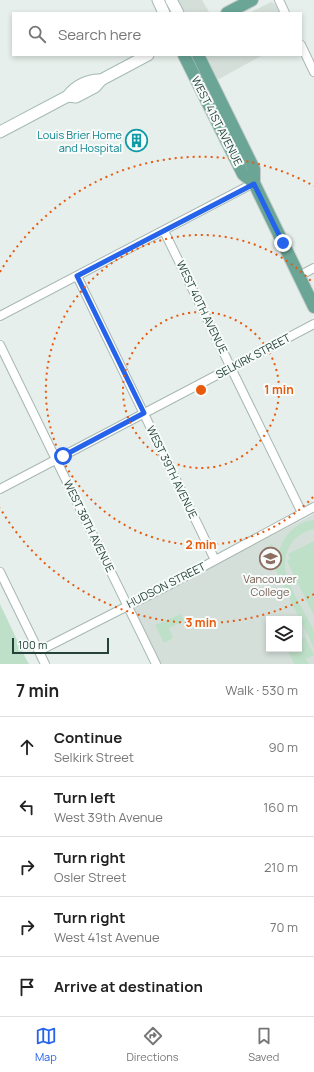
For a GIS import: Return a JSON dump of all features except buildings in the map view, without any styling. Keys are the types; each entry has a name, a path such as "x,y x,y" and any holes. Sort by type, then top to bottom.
{"main road":[{"path":"158,0 164,12"},
{"path":"171,0 177,12"},
{"path":"229,12 252,0"},
{"path":"0,132 68,96 76,97 95,87 101,80 146,56"},
{"name":"WEST 41ST AVENUE","path":"184,56 243,174 254,184 314,307"},
{"name":"WEST 41ST AVENUE","path":"198,56 254,169 254,184"}],"street":[{"path":"279,0 285,12"},
{"path":"302,47 314,72"},
{"path":"0,316 254,184"},
{"name":"WEST 40TH AVENUE","path":"164,231 302,513"},
{"path":"299,276 314,268"},
{"name":"WEST 39TH AVENUE","path":"77,276 215,560"},
{"name":"SELKIRK STREET","path":"0,488 314,324"},
{"name":"WEST 38TH AVENUE","path":"0,345 156,664"},
{"name":"HUDSON STREET","path":"39,651 314,507"},
{"path":"0,572 45,664"}],"shaded area":[{"path":"177,0 202,0 209,12 183,12"},
{"path":"271,2 275,4 279,12 251,12"},
{"path":"205,56 261,56 219,79 216,78"},
{"name":"Vancouver College","path":"314,514 314,664 159,664 133,609 134,606"}],"green space":[{"path":"314,520 314,529 301,534 295,539 286,554 285,565 291,587 313,629 314,648 302,624 302,616 298,616 265,548 272,544 278,555 283,542 290,532 295,527 307,521"},
{"path":"314,541 314,616 287,561 290,559 288,554"},
{"path":"0,604 26,659 29,664 0,664"},
{"path":"181,614 184,621 169,628 173,638 164,643 155,625"},
{"path":"305,637 314,655 306,659 309,664 294,664 288,652 302,652 302,638"}],"place":[{"name":"Louis Brier Home and Hospital","path":"137,141"},
{"name":"Vancouver College","path":"270,559"}],"route":[{"path":"63,456 144,413 77,276 254,184 283,243"}]}
